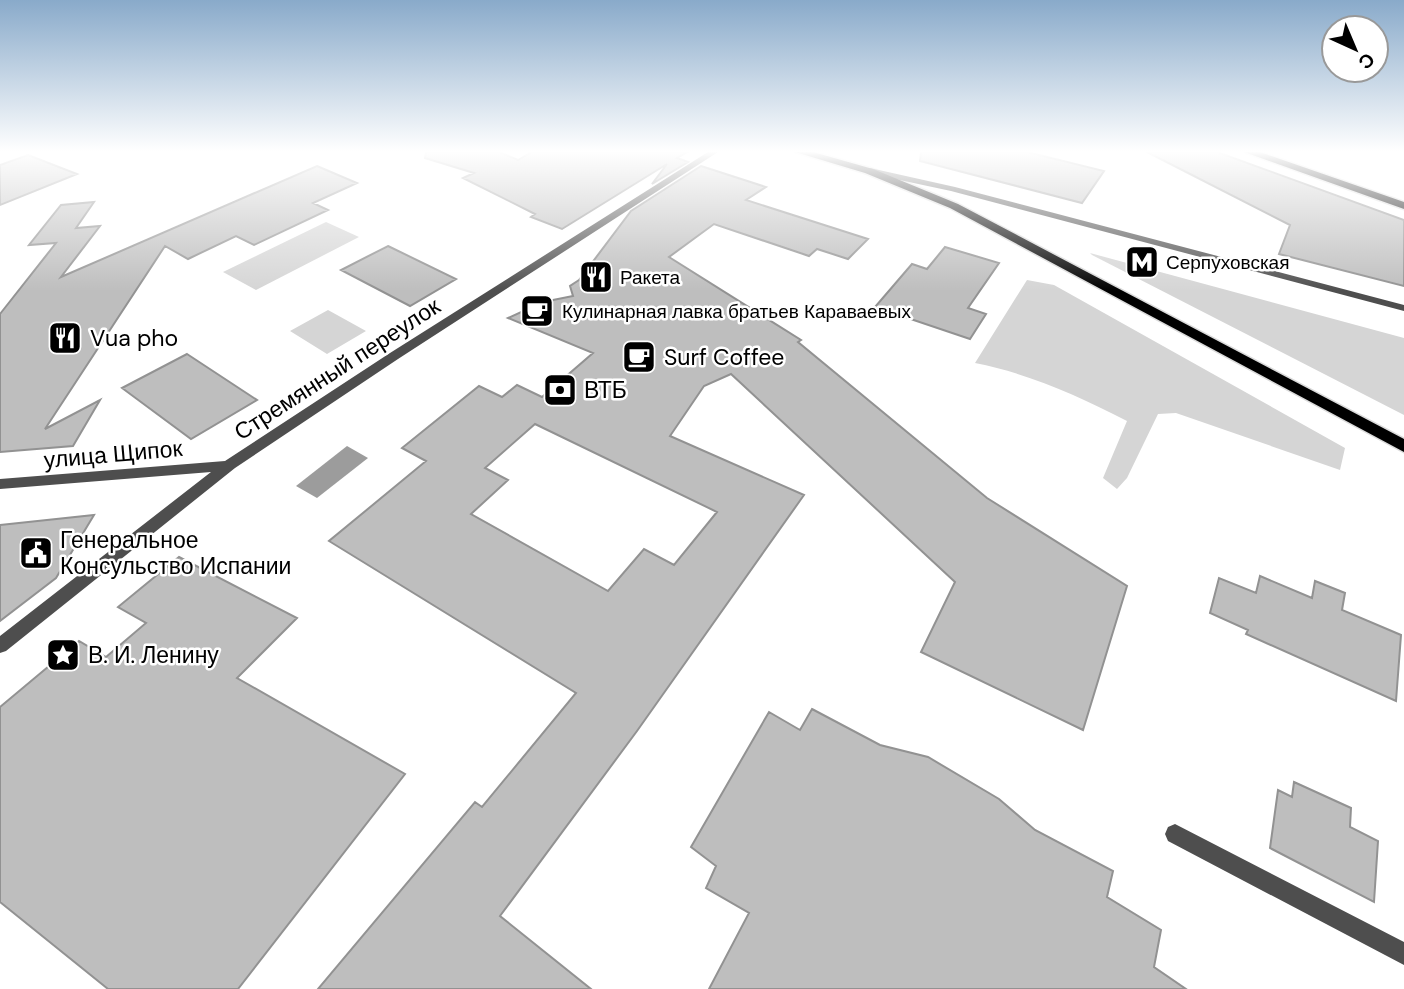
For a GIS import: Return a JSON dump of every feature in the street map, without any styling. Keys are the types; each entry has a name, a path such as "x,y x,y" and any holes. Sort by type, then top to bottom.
{"main road":[{"path":"935,198 1404,446"},
{"path":"1381,198 1404,206"}],"street":[{"name":"Стремянный переулок","path":"0,646 230,466 372,370 642,198"},
{"path":"990,198 1404,308"},
{"name":"улица Щипок","path":"0,484 230,466"},
{"path":"1175,834 1404,954"}],"shaded area":[{"path":"326,222 359,237 256,290 223,272"},
{"path":"1090,253 1404,338 1404,415 1092,255"},
{"path":"1027,280 1054,285 1345,448 1340,470 1176,413 1158,414 1127,478 1117,489 1103,478 1127,421 1053,386 975,363"},
{"path":"328,310 366,331 327,354 290,331"},
{"path":"347,446 368,458 317,498 296,486"}],"building":[{"path":"0,198 17,198 0,205"},
{"path":"243,198 324,198 313,203 328,210 254,245 236,236 188,259 165,246 45,429 100,400 73,446 0,452 0,314 56,243 29,245 61,205 94,202 76,228 100,226 61,277"},
{"path":"503,198 612,198 562,229 531,217 535,214"},
{"path":"651,198 749,198 746,200 868,239 848,259 817,249 809,256 714,224 669,257 801,340 798,342 987,498 1127,586 1083,730 921,652 955,582 731,374 704,386 670,436 804,495 637,731 500,916 591,989 318,989 475,802 482,807 576,693 329,541 426,461 402,448 479,386 502,397 517,385 542,397 593,353 508,318 543,302 573,296 570,286 579,280 631,211","holes":["535,424 717,512 674,565 644,549 608,591 471,514 508,480 485,468"]},
{"path":"1063,198 1085,198 1082,203"},
{"path":"1237,198 1344,198 1404,220 1404,286 1279,254 1290,225"},
{"path":"388,246 456,279 410,306 341,270"},
{"path":"945,247 999,263 968,308 986,314 970,339 875,307 912,264 927,269"},
{"path":"187,354 257,400 191,439 122,388"},
{"name":"Генеральное Консульство Испании","path":"94,515 56,578 0,621 0,525"},
{"path":"179,557 297,618 237,678 405,774 238,989 108,989 0,902 0,707 79,641 106,657 146,623 118,607"},
{"path":"1260,576 1312,598 1315,581 1345,593 1342,610 1401,635 1396,701 1246,634 1248,630 1210,613 1219,578 1256,593"},
{"path":"812,709 880,745 928,757 999,799 1035,830 1113,871 1107,897 1161,930 1154,967 1186,989 709,989 749,913 706,888 716,866 691,847 769,712 800,730"},
{"path":"1294,782 1351,808 1350,827 1378,841 1374,902 1270,848 1278,790 1292,797"}],"place":[{"name":"Серпуховская","path":"1142,262"},
{"name":"Ракета","path":"596,277"},
{"name":"Кулинарная лавка братьев Караваевых","path":"537,311"},
{"name":"Vua pho","path":"65,338"},
{"name":"Surf Coffee","path":"639,357"},
{"name":"ВТБ","path":"560,390"},
{"name":"Генеральное Консульство Испании","path":"36,553"},
{"name":"В. И. Ленину","path":"63,655"}]}
